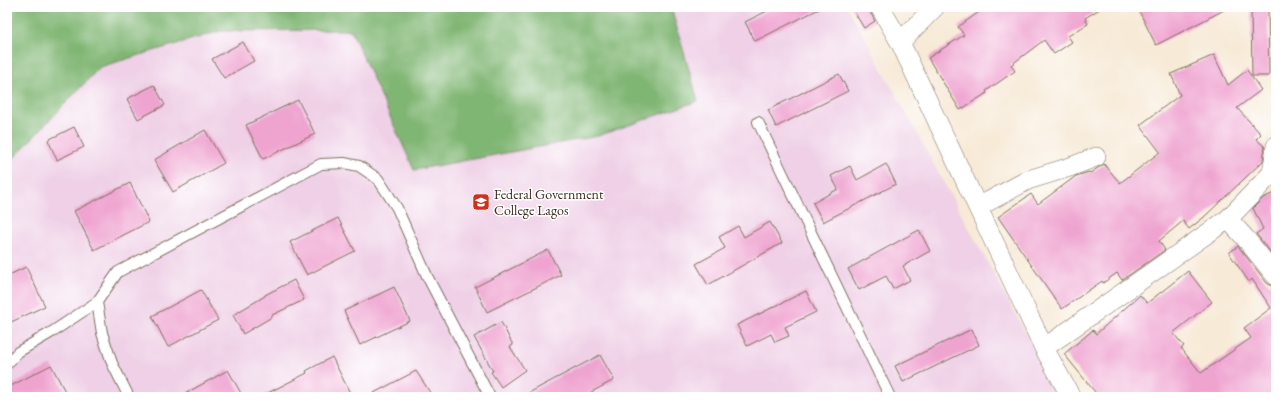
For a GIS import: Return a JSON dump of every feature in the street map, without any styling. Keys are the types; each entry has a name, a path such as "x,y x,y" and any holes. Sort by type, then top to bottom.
{"street":[{"path":"880,7 900,42 1044,348 1071,397"},
{"path":"900,42 935,7"},
{"path":"1044,348 1228,219 1274,173 1276,146"},
{"path":"978,207 1028,180 1096,157"},
{"path":"1228,219 1276,276"}],"lane":[{"path":"758,122 890,397"},
{"path":"7,364 18,352 52,332 97,302 118,272 321,164 344,163 359,166 378,179 397,208 427,276 490,397"},
{"path":"97,302 102,333 112,363 129,397"}],"shaded area":[{"name":"Federal Government College Lagos","path":"7,7 848,7 1061,397 7,397"}],"green space":[{"path":"7,7 671,7 698,101 598,136 414,170 351,30 220,31 100,67 7,165"}],"building":[{"path":"775,7 823,7 755,41 745,22"},
{"path":"851,7 869,7 875,21 864,28"},
{"path":"986,7 1103,7 1085,18 1088,24 1068,36 1072,42 1054,54 1044,40 1011,65 1015,71 986,91 987,93 960,110 928,58 964,35 958,27"},
{"path":"1137,7 1230,7 1156,45"},
{"path":"1251,7 1268,7 1269,76 1252,76"},
{"path":"243,42 254,61 224,78 212,59"},
{"path":"1214,55 1228,85 1247,70 1261,90 1237,108 1261,134 1256,139 1265,147 1263,161 1203,218 1189,229 1183,221 1159,241 1165,250 1122,280 1117,273 1103,283 1102,281 1062,309 998,217 1031,194 1038,204 1076,176 1090,173 1104,164 1120,183 1160,152 1140,125 1180,95 1171,74"},
{"path":"839,74 848,91 776,127 768,110"},
{"path":"154,85 165,105 138,119 127,99"},
{"path":"298,100 315,134 263,159 246,125"},
{"path":"74,127 84,147 57,160 48,140"},
{"path":"205,130 224,163 173,192 154,160"},
{"path":"886,164 896,184 823,222 813,203 838,189 831,176 850,166 857,180"},
{"path":"130,183 149,222 94,250 74,211"},
{"path":"1276,192 1276,259 1256,234 1263,229 1253,208 1263,198"},
{"path":"338,218 355,251 307,275 290,242"},
{"path":"770,222 782,243 708,285 696,264 725,248 719,237 738,226 744,237"},
{"path":"919,230 930,251 903,266 910,280 893,289 886,276 859,290 848,269"},
{"path":"1238,246 1267,283 1276,287 1276,397 1099,397 1064,354 1093,330 1096,334 1140,295 1147,303 1188,271 1212,302 1173,333 1184,346 1181,348 1201,373 1251,338 1244,328 1271,308 1252,279 1249,282 1229,253"},
{"path":"548,250 561,275 487,312 475,287"},
{"path":"26,267 45,306 7,324 7,276"},
{"path":"294,280 304,300 272,315 272,317 243,334 233,315 265,295"},
{"path":"394,287 410,321 360,345 344,311"},
{"path":"201,290 218,320 168,347 152,316"},
{"path":"806,291 816,312 785,327 789,336 775,342 771,334 747,346 737,325"},
{"path":"501,322 513,345 510,347 525,370 501,387 491,372 493,371 474,337"},
{"path":"972,329 979,345 903,382 895,366"},
{"path":"600,355 614,380 582,397 521,397"},
{"path":"332,357 352,397 260,397 307,373 306,371"},
{"path":"51,365 68,397 7,397 7,388"},
{"path":"228,370 243,397 179,397"},
{"path":"416,371 433,397 366,397"}],"place":[{"name":"Federal Government College Lagos","path":"481,202"}]}
